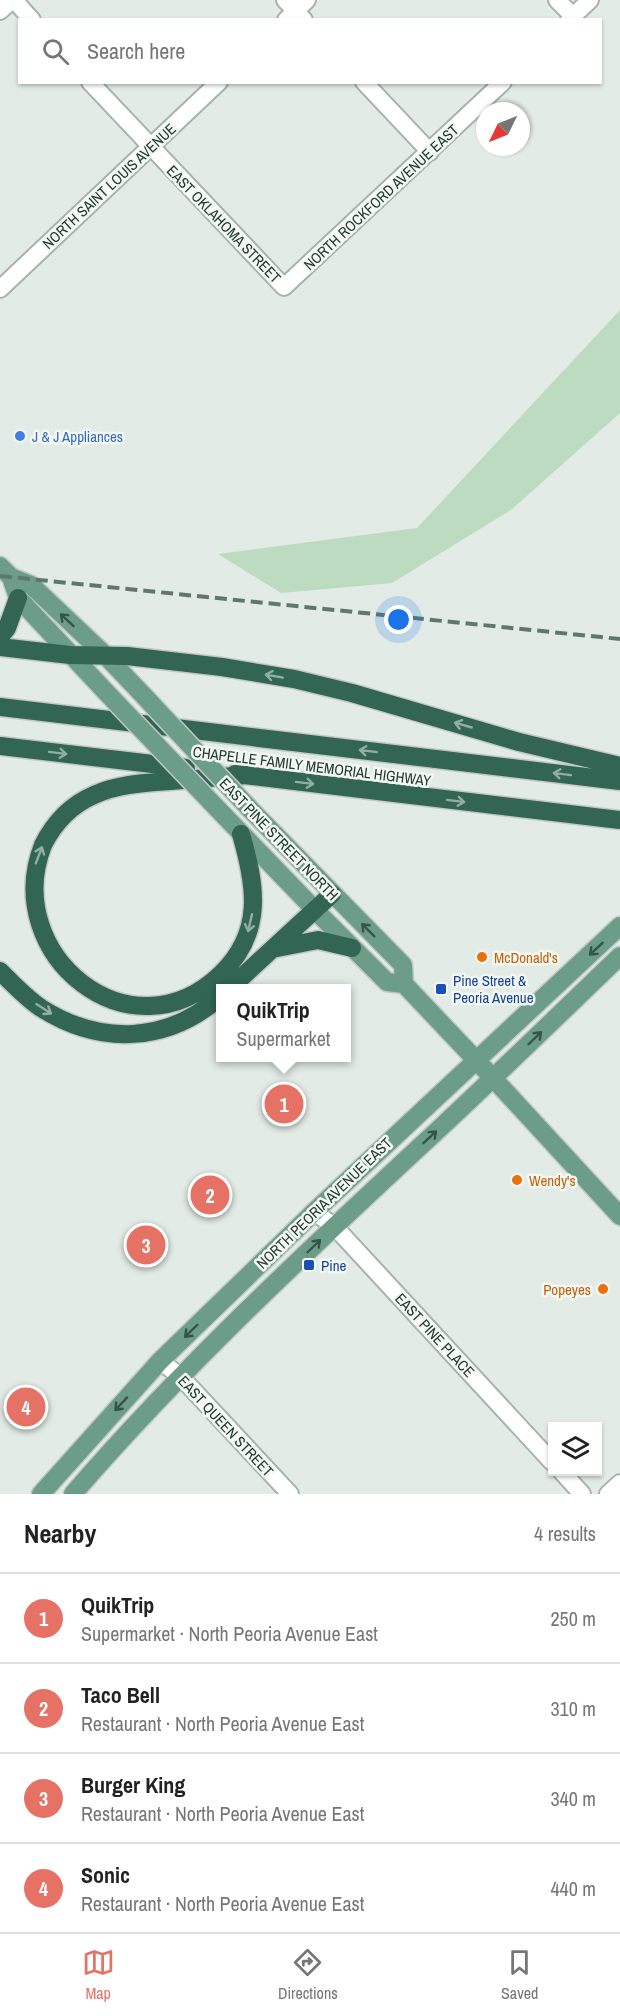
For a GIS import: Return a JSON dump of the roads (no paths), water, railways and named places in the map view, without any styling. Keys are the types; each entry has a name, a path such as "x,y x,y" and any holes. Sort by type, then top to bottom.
{"highway":[{"path":"0,637 7,628 18,598"},
{"path":"0,647 70,655 104,654 222,667 294,679 352,693 519,742 620,766"},
{"name":"CHAPELLE FAMILY MEMORIAL HIGHWAY","path":"0,707 620,781"},
{"name":"CHAPELLE FAMILY MEMORIAL HIGHWAY","path":"0,746 620,820"},
{"path":"241,834 254,881 250,924 231,962 201,990 177,1001 161,1004 115,1003 100,998 76,984 64,974 46,949 33,917 31,885 40,850 55,825 67,812 93,795 129,784 247,776"},
{"path":"234,984 333,894"},
{"path":"275,948 318,940 352,948"},
{"path":"0,971 23,994 53,1015 82,1028 111,1033 146,1034 163,1030 193,1017 216,1000"}],"main road":[{"name":"EAST PINE STREET NORTH","path":"5,572 18,598 70,655 352,948 387,982 404,984 620,1216"},
{"name":"EAST PINE STREET NORTH","path":"5,572 31,585 104,654 403,965 404,984"},
{"name":"NORTH PEORIA AVENUE EAST","path":"41,1494 160,1361 314,1212 620,926"},
{"name":"NORTH PEORIA AVENUE EAST","path":"73,1494 180,1376 334,1226 620,956"}],"street":[{"path":"0,11 13,0 30,18"},
{"path":"557,0 571,18 590,0"},
{"name":"EAST OKLAHOMA STREET","path":"92,84 284,287"},
{"name":"NORTH SAINT LOUIS AVENUE","path":"0,289 217,84"},
{"path":"366,84 430,152"},
{"name":"NORTH ROCKFORD AVENUE EAST","path":"284,287 501,84"},
{"name":"EAST PINE PLACE","path":"314,1212 334,1226 548,1458"},
{"name":"EAST QUEEN STREET","path":"160,1361 180,1376 290,1494"},
{"path":"566,1476 582,1494"},
{"path":"608,1494 620,1483"}],"railway":[{"path":"0,576 620,639"}],"place":[{"name":"J & J Appliances","path":"20,436"},
{"name":"McDonald's","path":"482,957"},
{"name":"Pine Street & Peoria Avenue","path":"441,989"},
{"name":"QuikTrip","path":"284,1104"},
{"name":"Wendy's","path":"517,1180"},
{"name":"Taco Bell","path":"210,1195"},
{"name":"Burger King","path":"146,1245"},
{"name":"Pine","path":"309,1265"},
{"name":"Popeyes","path":"603,1289"},
{"name":"Sonic","path":"26,1407"}]}
